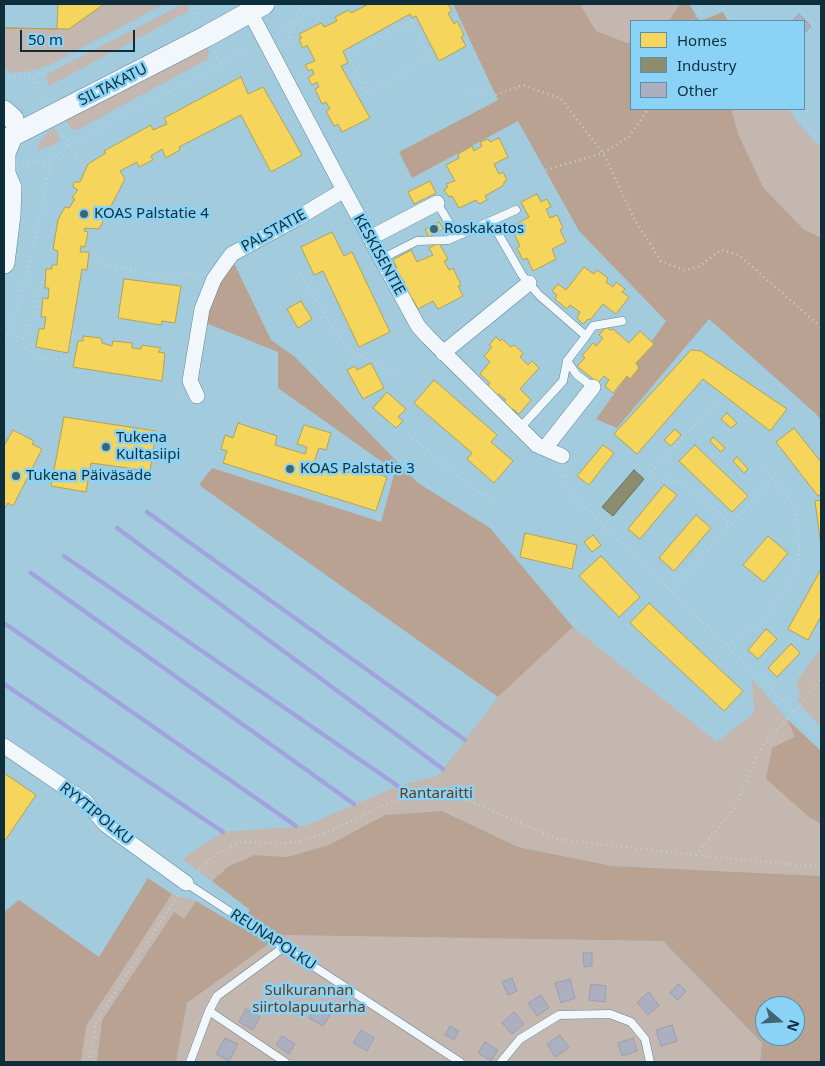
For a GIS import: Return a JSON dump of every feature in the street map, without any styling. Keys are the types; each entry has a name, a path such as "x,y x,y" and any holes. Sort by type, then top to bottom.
{"main road":[{"name":"SILTAKATU","path":"8,124 249,6"},
{"path":"8,124 19,153 18,175 11,188"},
{"path":"4,263 10,215 11,188 5,174 8,124"}],"street":[{"name":"KESKISENTIE","path":"249,6 344,190 418,326 537,445 562,456"},
{"name":"PALSTATIE","path":"197,396 190,381 202,309 214,279 232,254 344,190"},
{"path":"370,238 437,203"},
{"path":"443,352 529,283"},
{"path":"545,448 593,387"},
{"name":"RYYTIPOLKU","path":"4,746 85,801 106,825 186,883"}],"lane":[{"path":"437,203 457,236"},
{"path":"381,259 417,241 448,240 516,210"},
{"path":"491,221 522,275 539,295 586,336"},
{"path":"520,428 563,381 568,361 593,326 622,322"},
{"path":"568,361 577,374 593,387"},
{"name":"REUNAPOLKU","path":"186,883 460,1062"},
{"path":"190,1062 209,1011 217,996 284,947"},
{"path":"209,1011 285,1062"},
{"path":"501,1062 520,1039 559,1015 610,1014 632,1022 644,1040 650,1062"}],"path":[{"path":"4,77 34,78 175,4"},
{"path":"298,4 304,15"},
{"path":"4,343 15,316 29,267 52,162 68,145 250,48 304,15 327,4"},
{"path":"694,20 705,4"},
{"path":"721,4 729,20"},
{"path":"411,20 430,58 380,85 367,92 347,54 411,20"},
{"path":"286,53 292,22"},
{"path":"297,76 306,70"},
{"path":"380,85 382,89"},
{"path":"471,92 495,95 523,85 561,99 603,153 636,222 661,262 684,270 696,268 721,250 739,255 821,328"},
{"path":"546,170 603,153 629,137 647,110"},
{"path":"794,110 821,142"},
{"path":"68,145 83,167"},
{"path":"19,160 52,162"},
{"path":"90,262 156,275 180,275 194,272 208,276"},
{"path":"44,274 32,319 23,338 26,350 45,360 68,358 75,325"},
{"path":"300,274 346,348 396,375"},
{"path":"8,334 23,338"},
{"path":"713,405 650,474 656,482 670,479 692,488 730,525"},
{"path":"408,434 482,495 496,499"},
{"path":"562,456 570,493 821,737"},
{"path":"727,645 765,620 799,565 794,506 760,463"},
{"path":"671,591 772,478"},
{"path":"696,855 734,809 759,750 821,679"},
{"path":"89,1062 96,1022 186,883 196,871 217,853 241,842 285,843 303,841 330,831 391,802 419,795 447,794 469,801 558,839 810,866 821,864"}],"green space":[{"path":"104,4 164,4 49,65 31,71 13,73 4,69 4,28 69,29"},
{"path":"183,4 187,5 189,11 49,86 46,75"},
{"path":"580,4 680,4 670,20 630,20 630,43 596,31"},
{"path":"205,43 209,52 208,59 77,130 72,129 65,119"},
{"path":"731,110 788,110 821,148 821,238 803,229 763,187 739,136"},
{"path":"54,127 60,140 51,146 37,150 40,141"},
{"name":"Rantaraitti","path":"573,627 717,742 754,713 752,679 787,719 795,737 766,779 809,817 821,824 821,876 612,866 518,847 442,811 385,815 329,845 287,857 255,855 229,866 212,881 182,859 223,832 305,826 398,786 438,776 498,697"},
{"path":"821,648 821,726 797,702 800,695 796,682"},
{"path":"172,894 196,901 184,919 173,913 102,1020 97,1062 81,1062 86,1026"},
{"name":"Sulkurannan siirtolapuutarha","path":"281,935 663,941 755,1036 755,1046 762,1046 760,1062 176,1062 187,1003"}],"shaded area":[{"path":"453,4 580,4 596,31 630,43 630,110 731,110 739,136 763,187 803,229 821,238 821,420 709,319 617,428 596,419 666,321 579,231 518,121 412,178 399,152 498,100"},
{"path":"680,4 689,4 699,20 670,20"},
{"path":"723,12 727,20 703,20"},
{"path":"234,263 271,340 294,356 418,483 490,528 573,627 498,697 199,485 212,468 381,522 395,471 278,388 278,352 206,323 209,310 221,281"},
{"path":"787,719 821,751 821,824 809,817 766,779 772,748 795,737"},
{"path":"442,811 518,847 612,866 821,876 821,1062 760,1062 762,1046 805,1046 805,996 755,996 755,1036 663,941 281,935 187,1003 176,1062 97,1062 102,1020 174,912 184,919 196,901 238,926 250,910 212,881 229,866 255,855 287,857 329,845 385,815"},
{"path":"148,878 172,894 86,1026 81,1062 4,1062 4,912 19,900 99,957"}],"building: Homes":[{"path":"4,4 58,4 57,29 4,28"},
{"path":"4,4 104,4 69,29 4,28"},
{"path":"367,4 448,4 452,11 448,13 454,24 457,21 464,35 461,37 466,46 439,61 416,16 412,18 410,14 343,51 348,63 341,66 370,118 342,132 338,124 334,126 326,111 330,109 326,102 322,104 315,89 319,87 317,82 312,85 308,78 314,74 312,69 309,71 305,65 315,61 307,45 303,48 299,39 302,38 299,34 321,23 324,27 337,21 335,17 349,10 351,13"},
{"name":"KOAS Palstatie 4","path":"241,77 248,94 263,87 302,155 271,172 241,115 179,147 180,150 166,158 162,149 151,156 153,160 139,167 137,162 120,171 125,179 99,229 85,228 84,231 88,232 85,247 81,246 80,252 89,252 87,270 82,269 68,353 36,347 39,329 44,329 46,317 41,317 43,298 48,299 49,288 45,288 46,269 52,269 52,265 57,265 58,251 53,249 58,220 65,207 69,208 75,199 72,197 78,190 73,187 74,182 80,182 88,164 106,153 104,151 151,125 153,130 167,124 164,118"},
{"path":"499,138 508,157 494,164 499,174 503,172 507,180 504,182 504,185 485,196 487,200 479,204 476,200 459,208 452,196 449,197 444,190 448,187 446,184 455,181 446,165 459,158 458,154 472,146 474,151 482,146 480,142 488,139 490,142"},
{"path":"430,181 436,193 414,204 408,192"},
{"path":"537,194 541,202 547,199 551,207 546,209 550,218 557,215 563,228 560,230 566,242 552,249 556,259 533,271 527,258 523,260 517,248 520,246 514,233 510,235 507,229 529,217 521,202"},
{"name":"Roskakatos","path":"439,222 443,229 429,237 425,229"},
{"path":"332,232 344,256 352,252 390,332 359,347 323,271 314,275 301,247"},
{"path":"439,243 448,259 444,261 449,270 453,268 461,285 458,286 463,296 438,309 433,301 418,309 412,298 408,300 400,285 405,283 400,275 396,277 393,270 397,268 393,260 411,250 417,262 433,255 429,248"},
{"path":"584,267 594,274 597,270 608,278 606,282 613,287 616,282 625,289 622,292 629,297 616,314 603,304 590,320 588,319 583,324 577,318 580,312 570,305 567,309 555,299 557,295 552,291 558,284 566,290"},
{"path":"124,279 181,286 175,323 162,321 161,325 118,318"},
{"path":"301,301 312,319 298,328 287,309"},
{"path":"606,327 610,330 613,329 629,343 640,331 654,344 636,363 639,368 630,379 627,376 613,393 605,386 609,380 604,376 598,383 577,366 585,358 582,356 593,343 596,346 603,338 599,335"},
{"path":"83,336 101,338 102,343 112,346 113,341 132,343 132,348 141,349 142,345 161,348 158,352 165,353 162,381 73,367 78,341 83,341"},
{"path":"496,337 500,341 502,339 511,347 514,345 523,353 520,357 528,365 532,361 539,368 520,389 531,400 519,414 502,404 506,400 499,394 497,396 487,387 490,383 480,374 490,362 484,356 492,347 489,345"},
{"path":"691,350 701,351 787,409 770,431 703,379 637,454 614,434"},
{"path":"371,363 384,388 363,399 347,370 355,366 357,370"},
{"path":"434,380 497,435 491,442 513,461 494,483 467,459 472,453 414,403"},
{"path":"387,392 406,409 398,417 403,421 396,428 373,408"},
{"path":"727,413 737,423 731,428 721,419"},
{"name":"Tukena Kultasiipi","path":"64,417 156,431 150,471 91,463 86,492 51,486"},
{"name":"KOAS Palstatie 3","path":"238,423 277,436 275,445 305,454 307,447 297,444 304,425 331,433 326,450 319,448 314,462 349,473 351,466 387,477 376,511 223,463 227,451 221,449 225,435 233,438"},
{"path":"794,428 821,462 821,494 818,496 776,442"},
{"path":"675,429 681,435 671,446 664,440"},
{"name":"Tukena Päiväsäde","path":"13,430 34,441 32,444 42,449 13,506 8,503 4,509 4,446"},
{"path":"713,437 725,448 721,452 710,441"},
{"path":"603,445 614,453 589,485 577,476"},
{"path":"695,445 748,496 732,512 679,461"},
{"path":"737,457 748,469 744,473 733,461"},
{"path":"664,485 677,495 640,539 628,529"},
{"path":"821,500 821,546 815,501"},
{"path":"696,515 711,528 674,571 659,558"},
{"path":"525,533 577,545 572,569 520,557"},
{"path":"593,535 601,545 592,552 584,542"},
{"path":"768,536 788,553 764,582 743,565"},
{"path":"601,556 640,597 619,617 579,576"},
{"path":"820,571 821,616 808,640 788,629"},
{"path":"649,603 743,691 724,711 630,623"},
{"path":"766,629 777,639 758,659 748,650"},
{"path":"791,644 800,653 777,677 768,668"},
{"path":"4,773 36,795 4,842"}],"building: Industry":[{"path":"634,470 644,479 613,516 602,507"}],"building: Other":[{"path":"799,14 805,20 793,20"},
{"path":"805,20 811,26 805,33"},
{"path":"583,953 592,953 592,966 584,967"},
{"path":"512,978 517,991 508,995 502,982"},
{"path":"570,979 575,998 561,1003 555,983"},
{"path":"591,984 606,986 605,1002 589,1000"},
{"path":"678,984 686,991 678,1000 670,993"},
{"path":"649,992 659,1006 648,1015 637,1002"},
{"path":"541,995 549,1008 537,1016 528,1003"},
{"path":"317,1005 331,1013 323,1026 309,1018"},
{"path":"246,1009 260,1017 253,1030 239,1022"},
{"path":"514,1012 524,1024 512,1034 502,1023"},
{"path":"672,1025 677,1041 661,1046 656,1030"},
{"path":"450,1026 459,1031 454,1040 445,1035"},
{"path":"361,1030 374,1038 367,1051 353,1043"},
{"path":"560,1035 569,1048 555,1057 547,1044"},
{"path":"282,1036 295,1044 289,1054 276,1045"},
{"path":"225,1038 238,1044 229,1061 216,1054"},
{"path":"633,1038 637,1051 622,1056 618,1043"},
{"path":"485,1042 498,1050 491,1061 478,1053"}],"waterway":[{"path":"147,512 465,740"},
{"path":"117,528 443,769"},
{"path":"64,556 398,786"},
{"path":"31,573 354,804"},
{"path":"4,623 296,826"},
{"path":"4,684 223,832"}],"place":[{"name":"KOAS Palstatie 4","path":"84,214"},
{"name":"Roskakatos","path":"434,229"},
{"name":"Tukena Kultasiipi","path":"106,447"},
{"name":"KOAS Palstatie 3","path":"290,469"},
{"name":"Tukena Päiväsäde","path":"16,476"}]}
